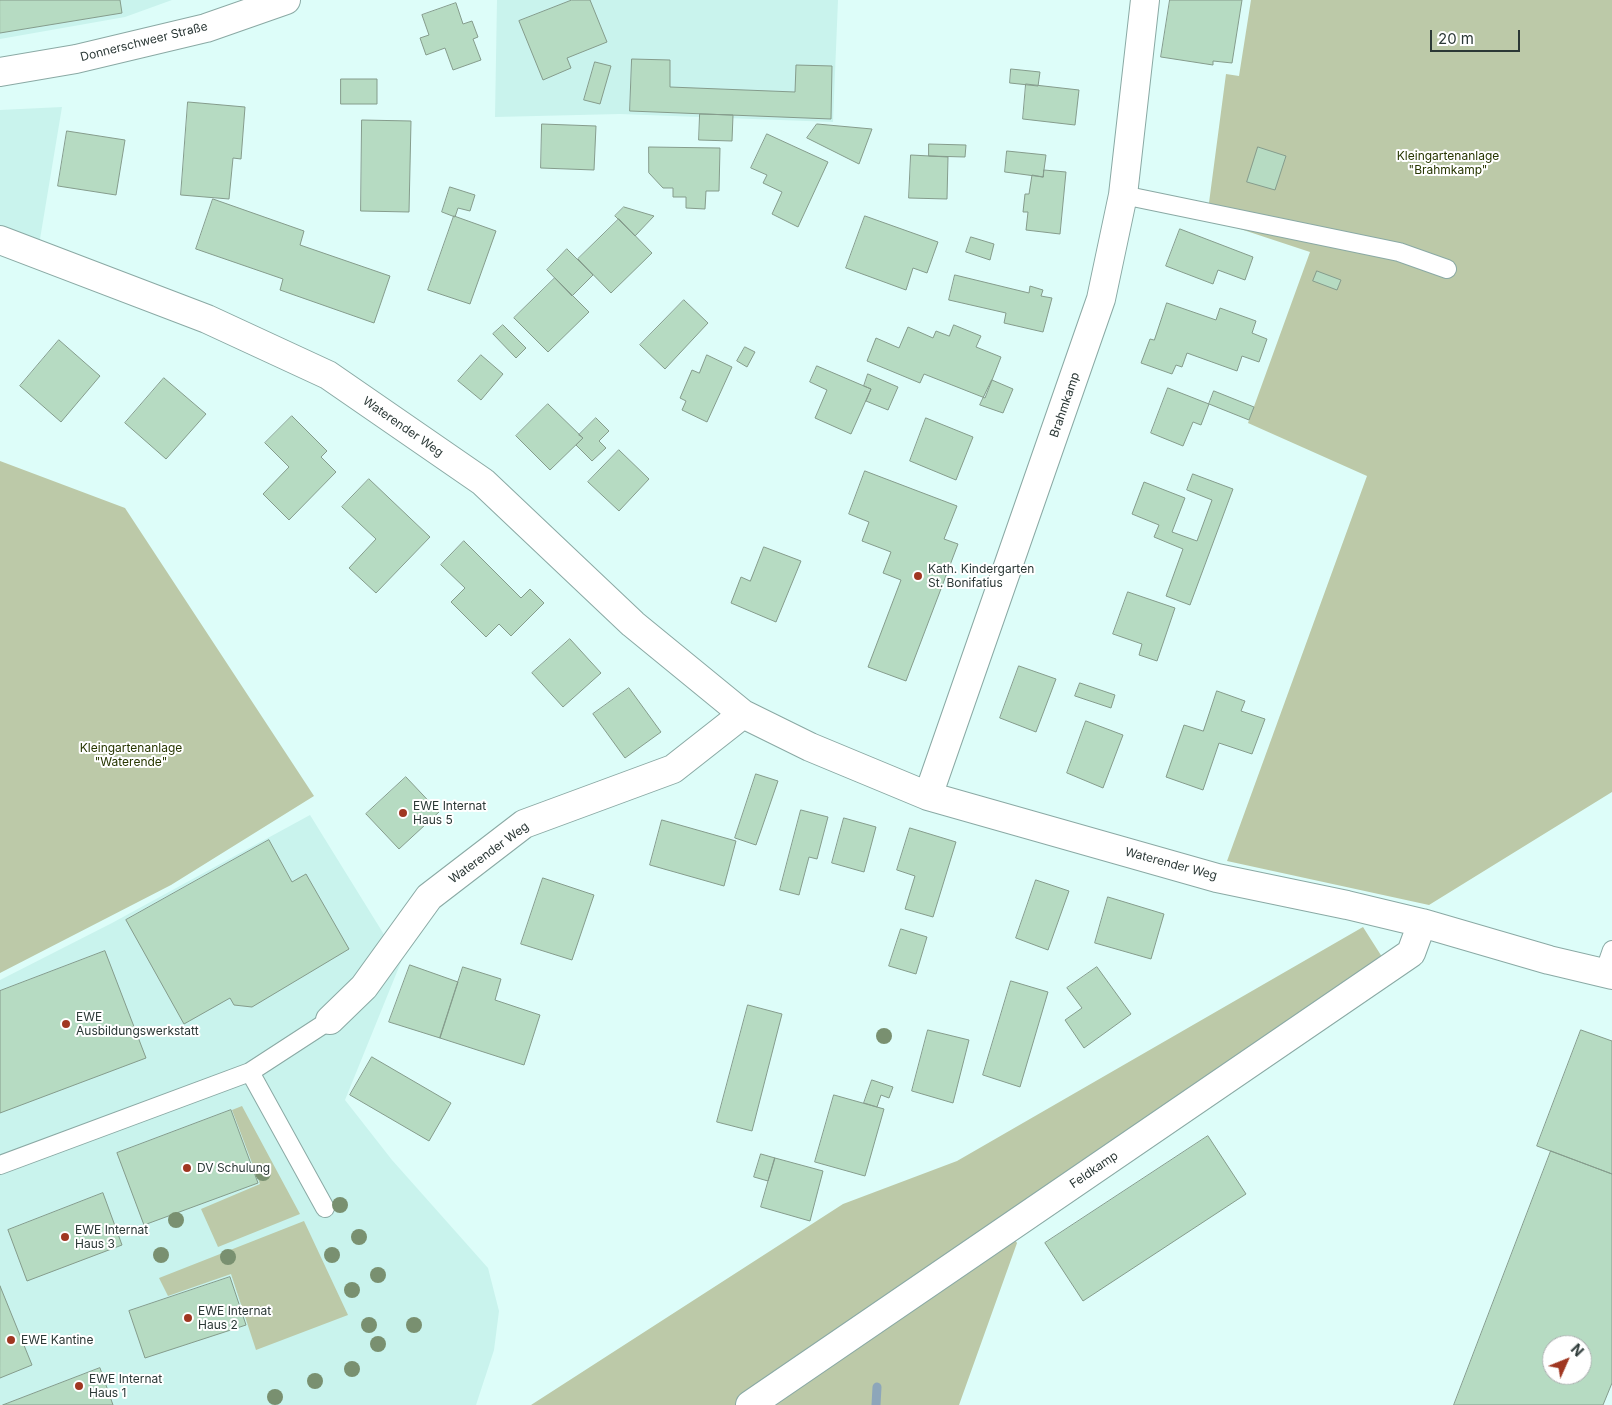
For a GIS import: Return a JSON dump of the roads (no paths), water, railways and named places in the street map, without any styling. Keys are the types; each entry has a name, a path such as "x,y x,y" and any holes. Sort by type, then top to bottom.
{"street":[{"name":"Donnerschweer Straße","path":"0,72 76,59 206,28 286,0"},
{"name":"Brahmkamp","path":"928,796 1101,299 1123,195 1144,0"},
{"name":"Waterender Weg","path":"0,240 207,319 328,375 483,482 633,624 742,714 810,747 928,796 1217,878 1422,922 1549,960 1609,966"},
{"name":"Waterender Weg","path":"330,1020 364,987 429,897 524,824 673,769 742,714"},
{"name":"Feldkamp","path":"750,1405 1411,953 1422,922"}],"lane":[{"path":"1123,195 1399,252 1447,269"},
{"path":"0,1164 250,1072 330,1020"},
{"path":"250,1072 325,1208"}],"waterway":[{"path":"876,1405 877,1387"}],"place":[{"name":"Kath. Kindergarten St. Bonifatius","path":"918,576"},
{"name":"EWE Internat Haus 5","path":"403,813"},
{"name":"EWE Ausbildungswerkstatt","path":"66,1024"},
{"name":"DV Schulung","path":"187,1168"},
{"name":"EWE Internat Haus 3","path":"65,1237"},
{"name":"EWE Internat Haus 2","path":"188,1318"},
{"name":"EWE Kantine","path":"11,1340"},
{"name":"EWE Internat Haus 1","path":"79,1386"}],"park label":[{"name":"Kleingartenanlage \"Brahmkamp\"","path":"1448,163"},
{"name":"Kleingartenanlage \"Waterende\"","path":"131,755"}]}
